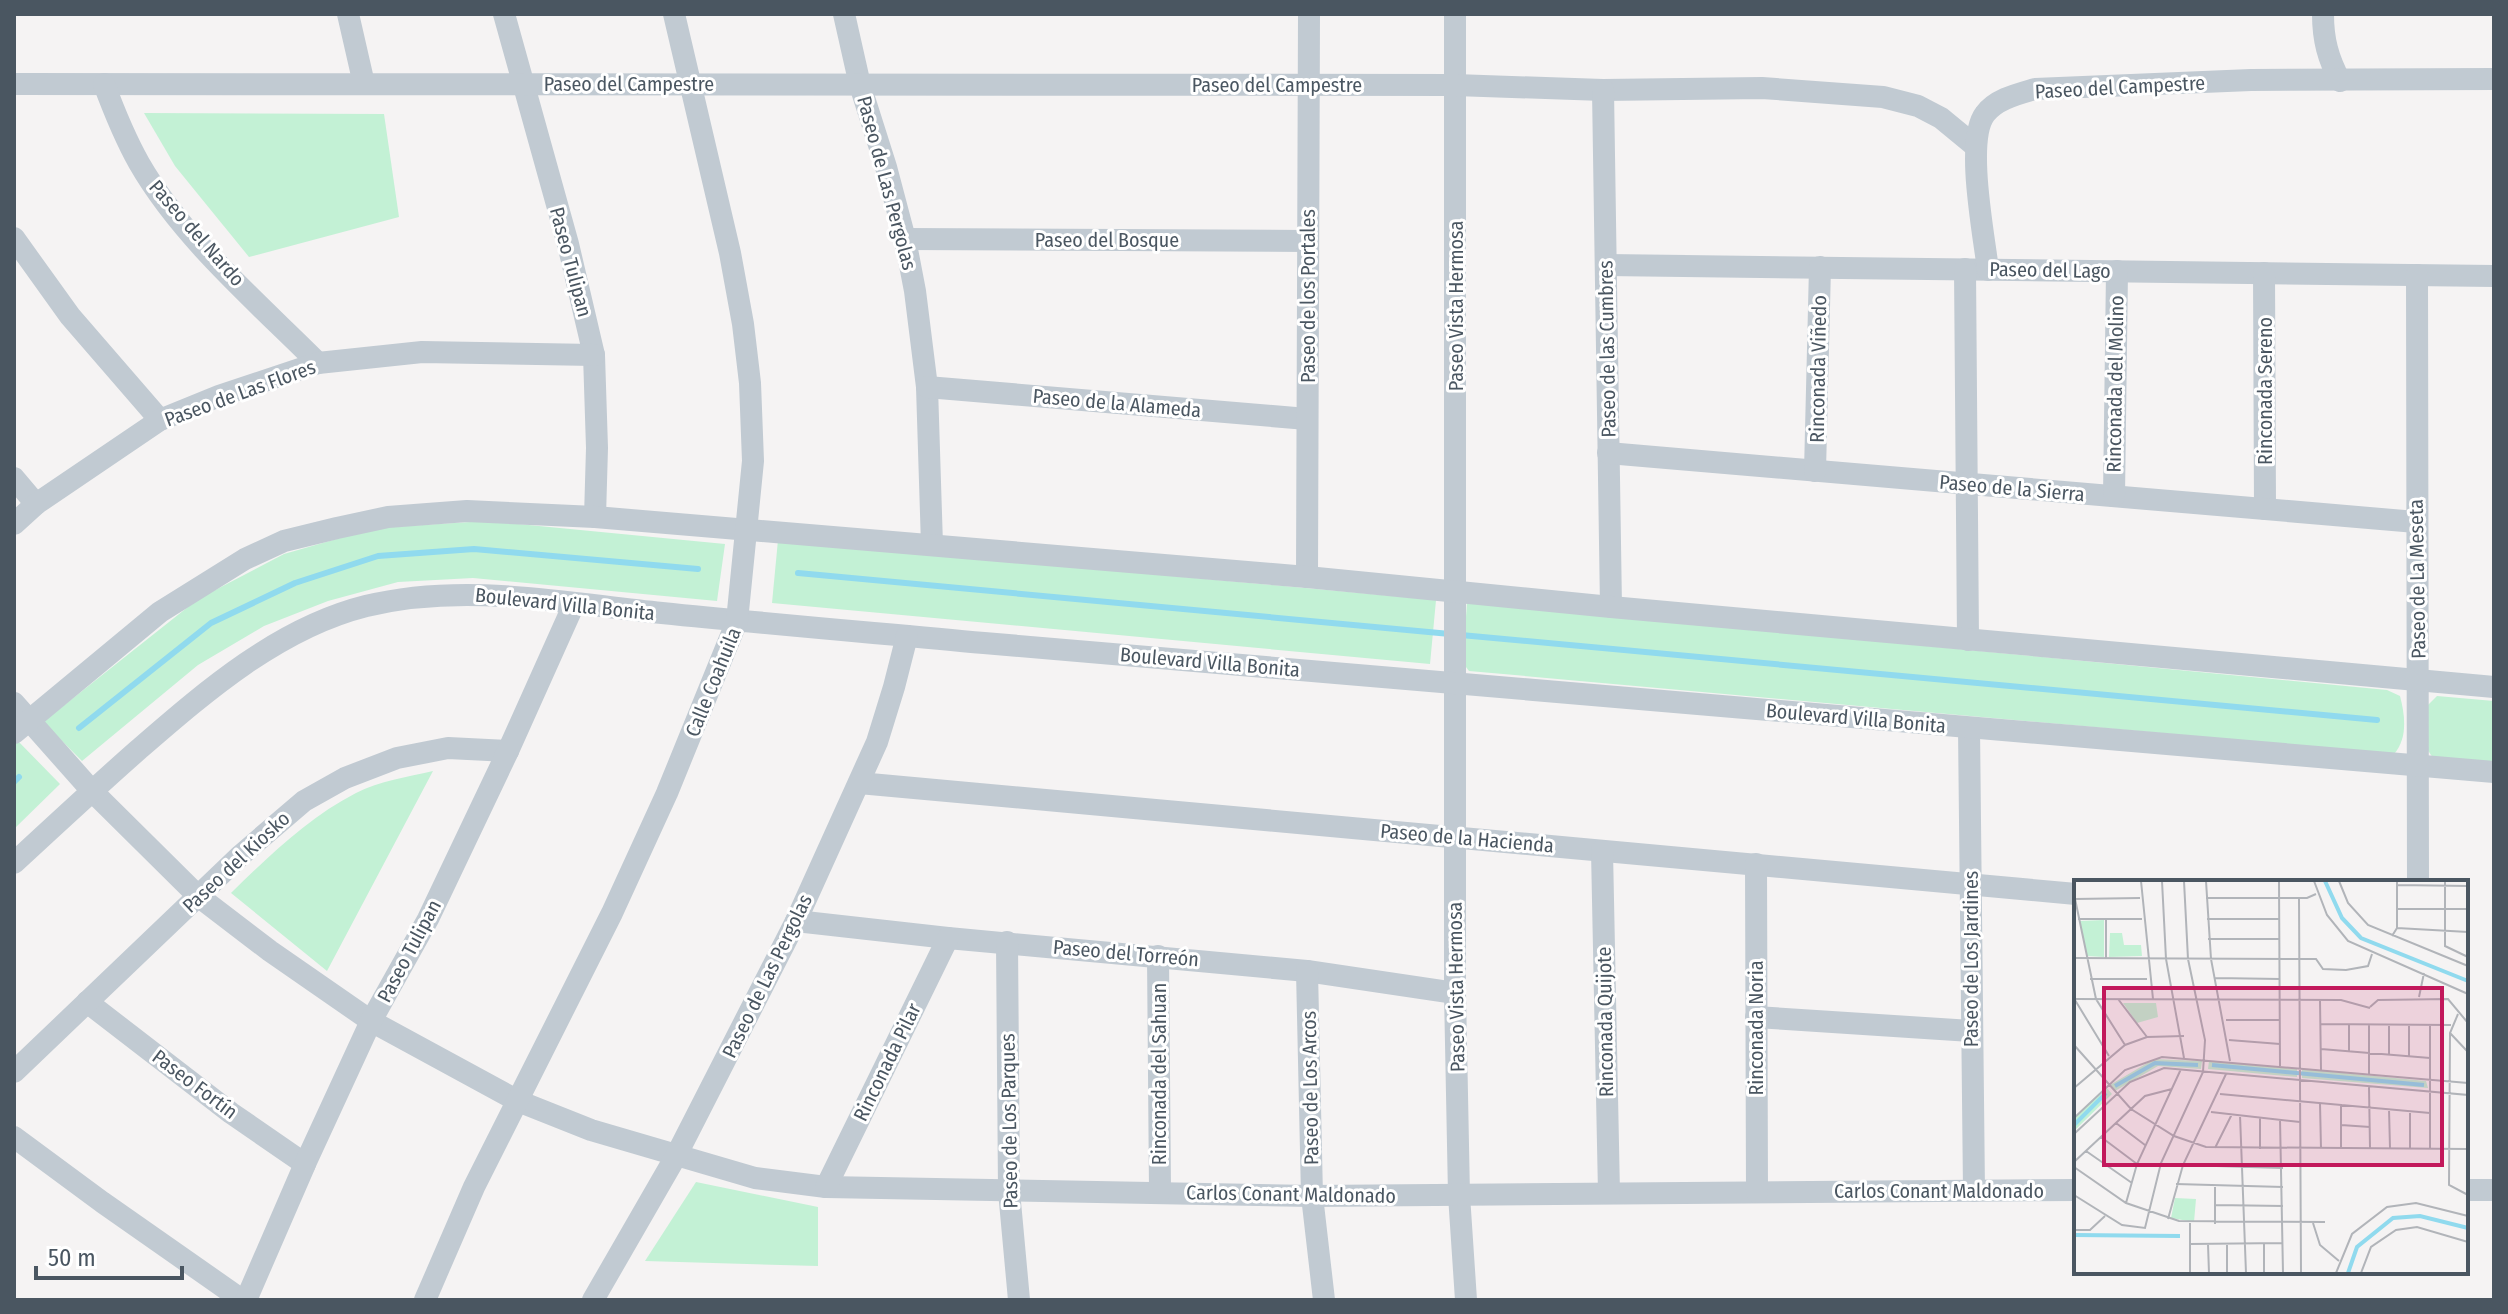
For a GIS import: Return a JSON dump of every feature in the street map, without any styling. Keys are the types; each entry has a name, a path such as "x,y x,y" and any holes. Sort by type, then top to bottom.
{"street":[{"path":"348,14 364,84"},
{"name":"Paseo Tulipan","path":"504,14 568,244 594,355 597,448 595,517"},
{"name":"Calle Coahuila","path":"425,1300 474,1187 612,913 667,793 738,615 753,461 750,383 730,253 674,14"},
{"name":"Paseo de Las Pergolas","path":"844,14 860,85 905,239 918,317 927,387 932,545"},
{"name":"Paseo de los Portales","path":"1307,577 1309,14"},
{"name":"Paseo Vista Hermosa","path":"1455,14 1455,993 1459,1195 1466,1300"},
{"path":"2323,14 2328,58 2340,81"},
{"name":"Paseo del Campestre","path":"1975,146 1978,125 1986,111 2006,99 2035,89 2251,80 2494,79"},
{"name":"Paseo del Campestre","path":"14,84 1762,88 1883,97 1918,106 1941,118 1975,146"},
{"name":"Paseo del Nardo","path":"104,84 132,150 153,186 211,255 318,363"},
{"name":"Paseo de las Cumbres","path":"1603,90 1611,607"},
{"path":"1968,640 1967,484 1976,269 1975,146"},
{"path":"14,238 70,316 160,420"},
{"name":"Paseo del Bosque","path":"905,239 1308,241"},
{"name":"Paseo del Lago","path":"1606,265 2494,276"},
{"name":"Rinconada Viñedo","path":"1815,471 1820,267"},
{"name":"Rinconada del Molino","path":"2114,496 2117,271"},
{"name":"Rinconada Sereno","path":"2264,273 2265,509"},
{"name":"Paseo de La Meseta","path":"2417,275 2418,880"},
{"name":"Paseo de Las Flores","path":"14,524 36,504 160,420 219,396 318,363 422,352 594,355"},
{"name":"Paseo de la Alameda","path":"927,387 1307,419"},
{"name":"Paseo de la Sierra","path":"1608,453 2416,522"},
{"path":"14,478 36,504"},
{"path":"25,722 160,612 220,573 284,541 388,517 467,511 595,517 747,536 932,545 1307,577 1456,595 2494,687"},
{"name":"Boulevard Villa Bonita","path":"14,863 84,783 271,647 328,618 358,608 448,593 493,594 574,604 738,615 907,636 1455,678 1969,728 2494,772"},
{"name":"Paseo Tulipan","path":"244,1300 371,1021 428,919 574,604"},
{"name":"Paseo de Las Pergolas","path":"593,1300 676,1156 796,921 877,742 907,636"},
{"name":"Carlos Conant Maldonado","path":"25,722 198,896 270,951 371,1021 518,1101 591,1130 755,1178 826,1187 1312,1196 2074,1190"},
{"name":"Paseo de Los Jardines","path":"1969,728 1974,1191"},
{"name":"Paseo del Kiosko","path":"14,1072 241,855 304,801 345,778 397,758 448,748 508,751"},
{"name":"Paseo de la Hacienda","path":"859,783 2074,894"},
{"name":"Rinconada Quijote","path":"1602,851 1609,1193"},
{"name":"Rinconada Noria","path":"1756,864 1757,1192"},
{"name":"Paseo del Torreón","path":"796,921 1307,971 1455,993"},
{"name":"Rinconada Pilar","path":"826,1187 948,938"},
{"name":"Paseo de Los Parques","path":"1007,942 1009,1191 1019,1300"},
{"name":"Rinconada del Sahuan","path":"1158,956 1160,1191"},
{"name":"Paseo de Los Arcos","path":"1307,971 1312,1196 1324,1300"},
{"name":"Paseo Fortín","path":"87,1002 231,1113 305,1164"},
{"path":"1756,1017 1971,1031"},
{"path":"14,1137 244,1300"},
{"path":"2468,1190 2494,1190"}],"green space":[{"path":"144,113 384,114 399,217 249,257 175,166"},
{"path":"486,521 725,544 717,601 473,578 398,582 328,601 264,626 198,665 82,761 43,722 198,599 284,554 375,528"},
{"path":"778,540 1436,600 1430,664 772,603"},
{"path":"1467,602 2387,690 2400,696 2404,718 2402,741 2394,754 1469,671 1463,663"},
{"path":"2437,696 2494,701 2494,763 2433,758 2427,749 2427,706"},
{"path":"14,739 60,784 14,829"},
{"path":"433,771 327,971 231,893 290,838 339,803 374,785"},
{"path":"696,1182 818,1207 818,1266 645,1261"}],"waterway":[{"path":"79,728 211,623 295,583 378,556 474,549 698,569"},
{"path":"798,573 1450,634"},
{"path":"1461,635 2377,720"},
{"path":"14,782 19,777"}]}
